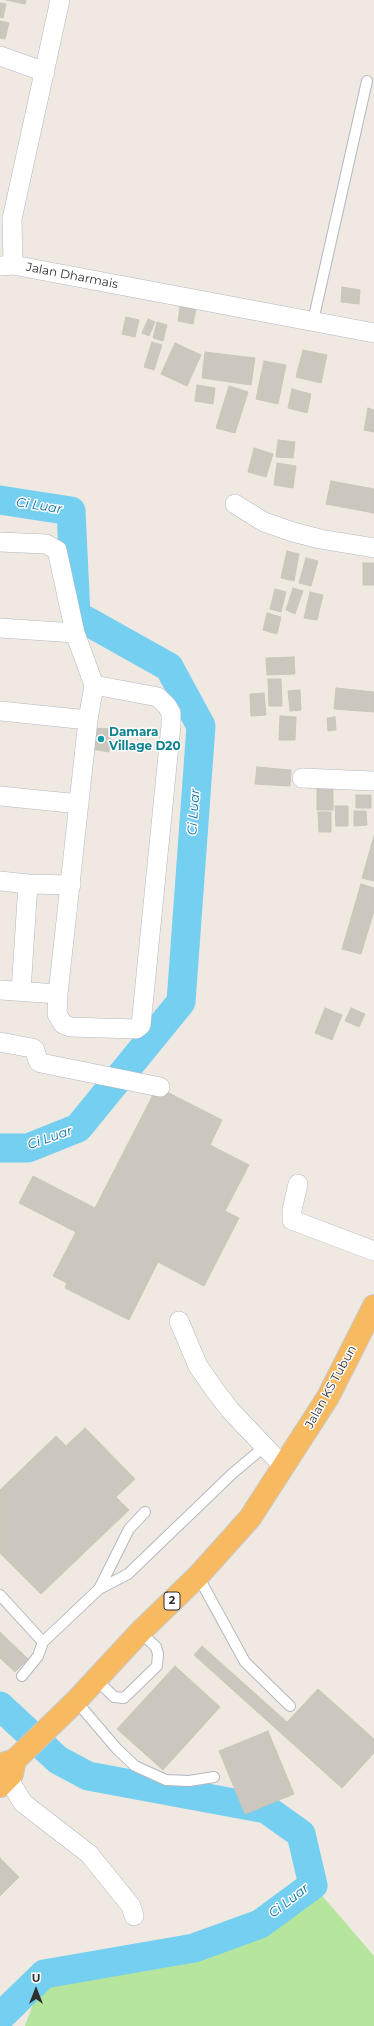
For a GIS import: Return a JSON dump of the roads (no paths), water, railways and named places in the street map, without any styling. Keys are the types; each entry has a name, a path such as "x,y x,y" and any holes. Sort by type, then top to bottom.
{"highway":[{"name":"Jalan KS Tubun","path":"284,1467 328,1397 374,1306"},
{"name":"2","path":"6,1767 76,1701 140,1632 198,1576 250,1518 284,1467"}],"street":[{"name":"Jalan Dharmais","path":"60,0 19,182 6,265 374,333"},
{"path":"0,56 45,72"},
{"path":"234,504 264,522 293,532 320,539 374,548"},
{"path":"0,542 46,544 57,550 75,634 94,685 88,720 57,1014 63,1024 70,1027 136,1029 141,1025 171,713 167,706 158,697 94,685"},
{"path":"0,628 75,634"},
{"path":"0,712 88,720"},
{"path":"302,778 374,781"},
{"path":"0,796 79,804"},
{"path":"0,881 28,884 71,885"},
{"path":"21,991 28,884"},
{"path":"0,990 58,994"},
{"path":"0,1042 32,1048 35,1050 38,1061 41,1063 160,1087"},
{"path":"298,1184 292,1210 292,1220 374,1251"},
{"path":"179,1321 204,1375 230,1410 284,1467"},
{"path":"6,1767 23,1803 89,1854 131,1906 134,1916"}],"lane":[{"path":"313,321 367,81"},
{"path":"22,1676 38,1656 42,1642 99,1589 128,1574 234,1473 264,1447"},
{"path":"99,1589 129,1529 145,1512"},
{"path":"198,1576 245,1662 290,1706"},
{"path":"0,1595 42,1642"},
{"path":"97,1680 114,1697 124,1698 157,1666 158,1654 156,1647 140,1632"},
{"path":"76,1701 116,1749 135,1766 166,1780 189,1781 214,1777"}],"waterway":[{"name":"Ci Luar","path":"0,500 71,511 76,615 169,667 201,726 181,1002 78,1128 28,1148 0,1148"},
{"name":"Ci Luar","path":"0,1706 58,1760 88,1776 266,1809 301,1834 313,1885 260,1924 194,1948 44,1974 0,2017"}],"place":[{"name":"Damara Village D20","path":"101,739"}]}
